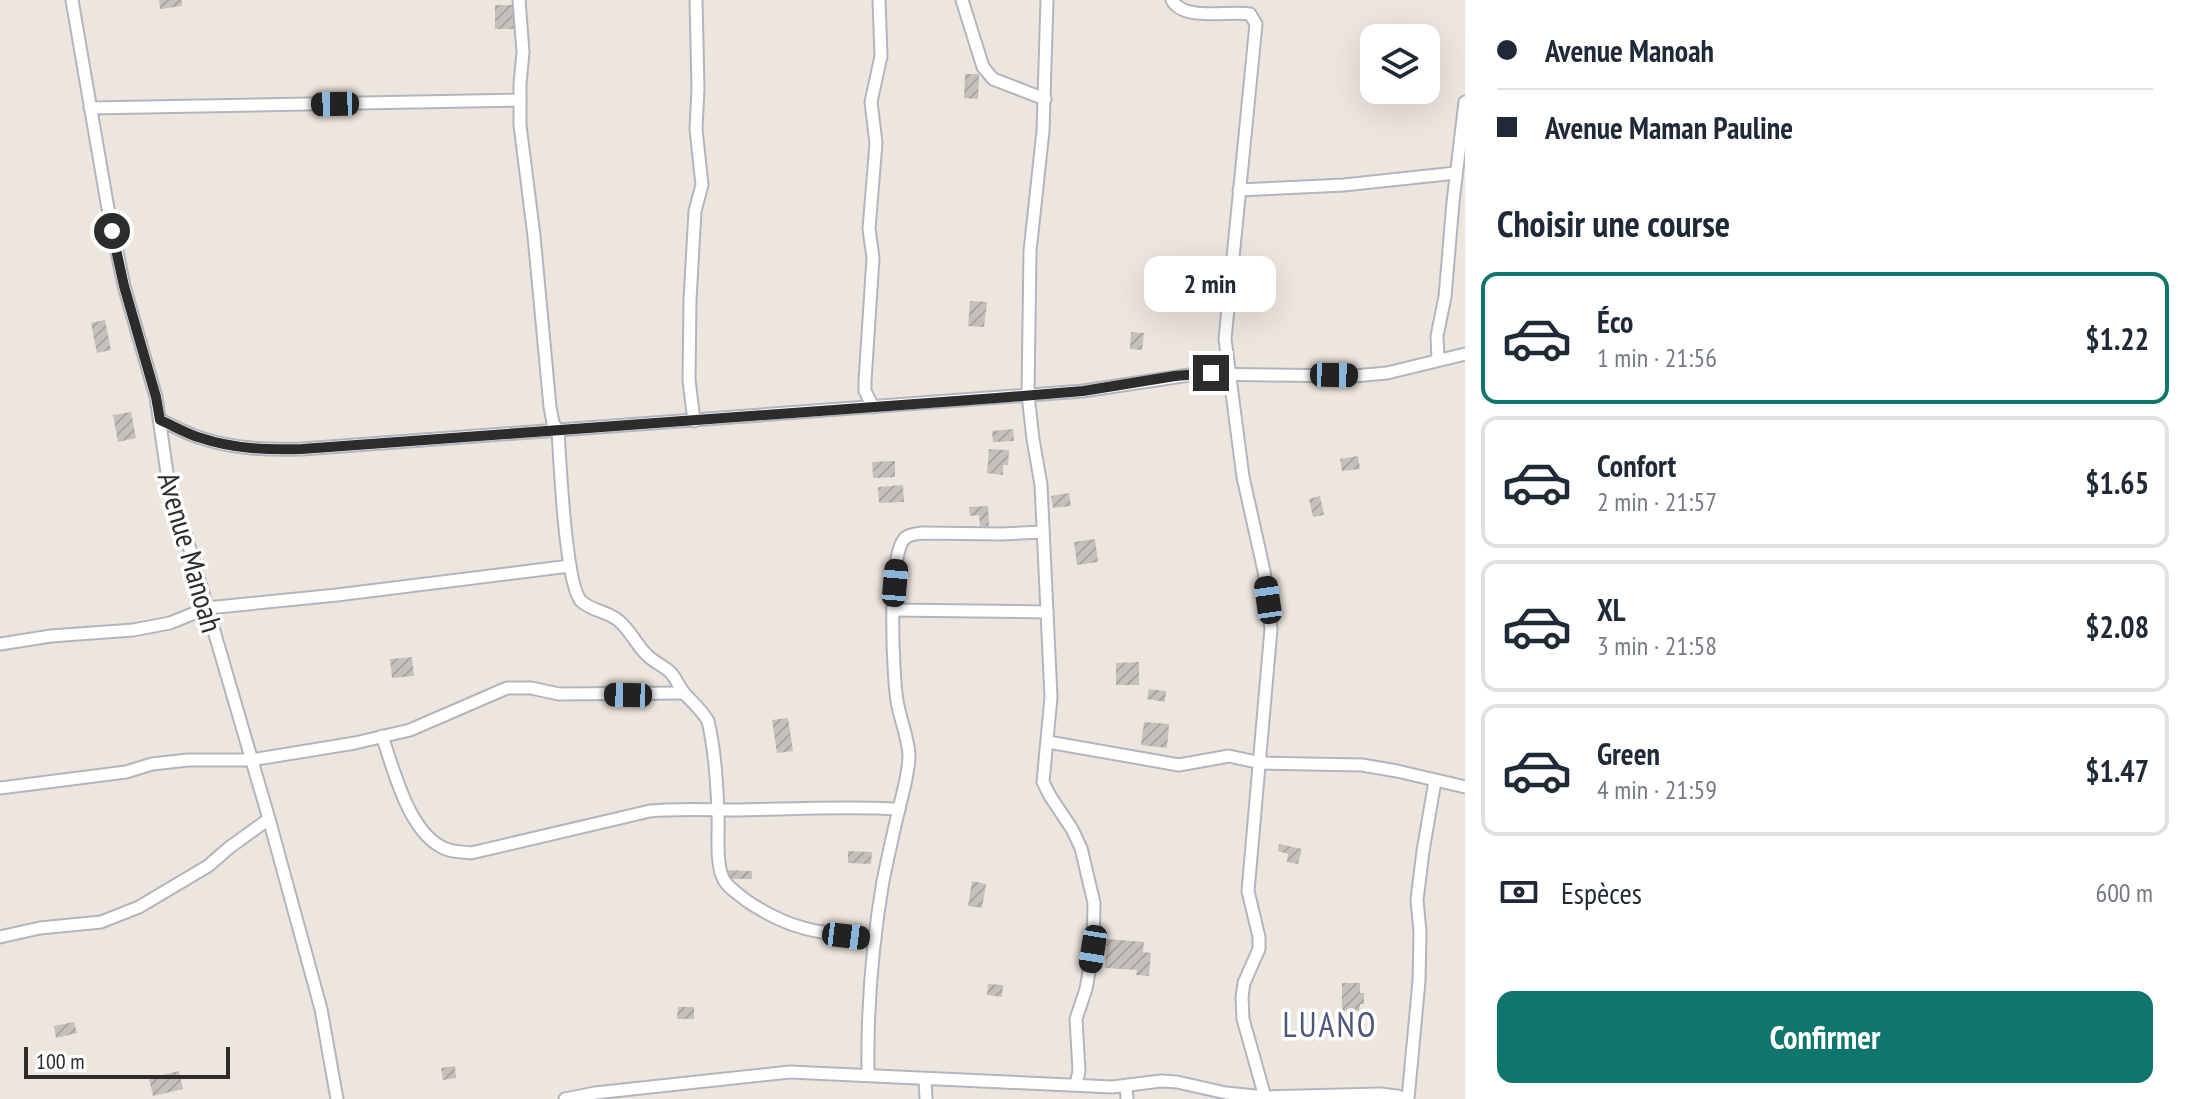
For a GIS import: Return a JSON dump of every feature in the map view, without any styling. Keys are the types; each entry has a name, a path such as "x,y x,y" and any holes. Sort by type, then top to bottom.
{"street":[{"name":"Avenue Manoah","path":"72,0 124,286 156,397 168,480 269,819 321,1009 337,1099"},
{"path":"519,0 523,52 520,125 550,407 558,431 570,566 579,599 622,623 645,653 671,673 708,721 725,882 766,913 790,925 817,932 875,939"},
{"path":"694,421 689,380 690,300 695,211 702,185 696,129 696,0"},
{"path":"873,407 865,391 865,381 873,258 869,229 876,143 871,102 881,56 879,0"},
{"path":"962,0 983,67 993,79 1045,99"},
{"path":"1047,0 1045,99 1030,251 1028,395 1041,485 1051,697 1043,782 1081,848 1094,903 1093,949 1086,989 1076,1019 1079,1071 1076,1084"},
{"path":"1172,0 1179,9 1193,13 1250,14 1256,24 1225,339 1243,477 1264,571 1271,629 1261,763 1249,858 1248,891 1259,949 1244,983 1242,997 1243,1019 1265,1097"},
{"path":"90,108 520,100"},
{"path":"1438,360 1437,336 1445,297 1465,102"},
{"path":"1239,190 1344,185 1456,173"},
{"path":"160,420 199,438 242,447 302,449 1083,391 1175,376 1364,375 1387,373 1465,354"},
{"path":"868,1075 875,939 883,880 909,755 897,701 892,629 901,544 911,534 1043,532"},
{"path":"0,644 51,636 133,630 170,623 207,608 570,566"},
{"path":"893,610 1047,612"},
{"path":"0,788 126,772 152,764 188,760 251,760 382,736 410,730 507,688 531,688 559,694 684,693"},
{"path":"382,736 405,803 415,820 444,849 458,852 471,853 670,809 899,809"},
{"path":"1048,742 1179,765 1229,756 1261,763 1362,765 1465,787"},
{"path":"565,1099 790,1072 1076,1084 1126,1093 1161,1081 1265,1097 1380,1094 1406,1099 1419,981 1417,900 1435,781"},
{"path":"0,937 40,928 101,922 139,907 200,872 269,819"},
{"path":"925,1079 926,1099"}],"building":[{"path":"159,0 182,0 182,6 160,9"},
{"path":"495,5 518,5 519,29 495,29"},
{"path":"965,74 979,74 978,99 964,98"},
{"path":"970,301 987,302 984,327 968,326"},
{"path":"105,320 111,350 97,353 91,323"},
{"path":"1131,332 1144,333 1142,350 1130,349"},
{"path":"131,412 136,438 118,442 113,415"},
{"path":"1013,429 1014,441 993,442 992,431"},
{"path":"989,449 1009,450 1008,465 1003,465 1003,475 987,473"},
{"path":"1358,456 1360,469 1342,471 1340,459"},
{"path":"895,461 895,477 873,478 872,462"},
{"path":"903,485 904,502 879,503 878,487"},
{"path":"1069,493 1071,506 1053,508 1051,496"},
{"path":"1320,496 1324,515 1313,517 1309,499"},
{"path":"988,506 989,526 980,526 979,515 970,516 969,507"},
{"path":"1095,539 1098,562 1077,565 1074,542"},
{"path":"412,657 414,676 392,678 390,659"},
{"path":"1139,662 1139,685 1116,685 1116,663"},
{"path":"1149,689 1166,691 1165,702 1147,699"},
{"path":"788,718 793,751 777,753 772,720"},
{"path":"1144,722 1169,724 1167,748 1141,745"},
{"path":"1279,844 1302,849 1298,864 1287,862 1288,854 1278,851"},
{"path":"848,851 872,852 871,864 848,863"},
{"path":"727,870 752,871 752,879 727,879"},
{"path":"972,881 986,884 982,908 968,906"},
{"path":"1107,939 1144,942 1143,952 1151,953 1149,976 1136,975 1137,970 1105,968"},
{"path":"1342,983 1360,983 1364,1004 1360,1004 1359,1011 1342,1011"},
{"path":"988,984 1003,985 1002,997 987,995"},
{"path":"678,1007 694,1007 694,1019 677,1019"},
{"path":"74,1022 77,1033 56,1038 54,1026"},
{"path":"455,1066 456,1078 443,1080 441,1068"},
{"path":"179,1071 183,1089 153,1096 149,1078"}],"district":[{"name":"LUANO","path":"1330,1024"}],"route":[{"path":"112,231 160,420 199,438 242,447 302,449 997,398 1083,391 1211,373"}]}
